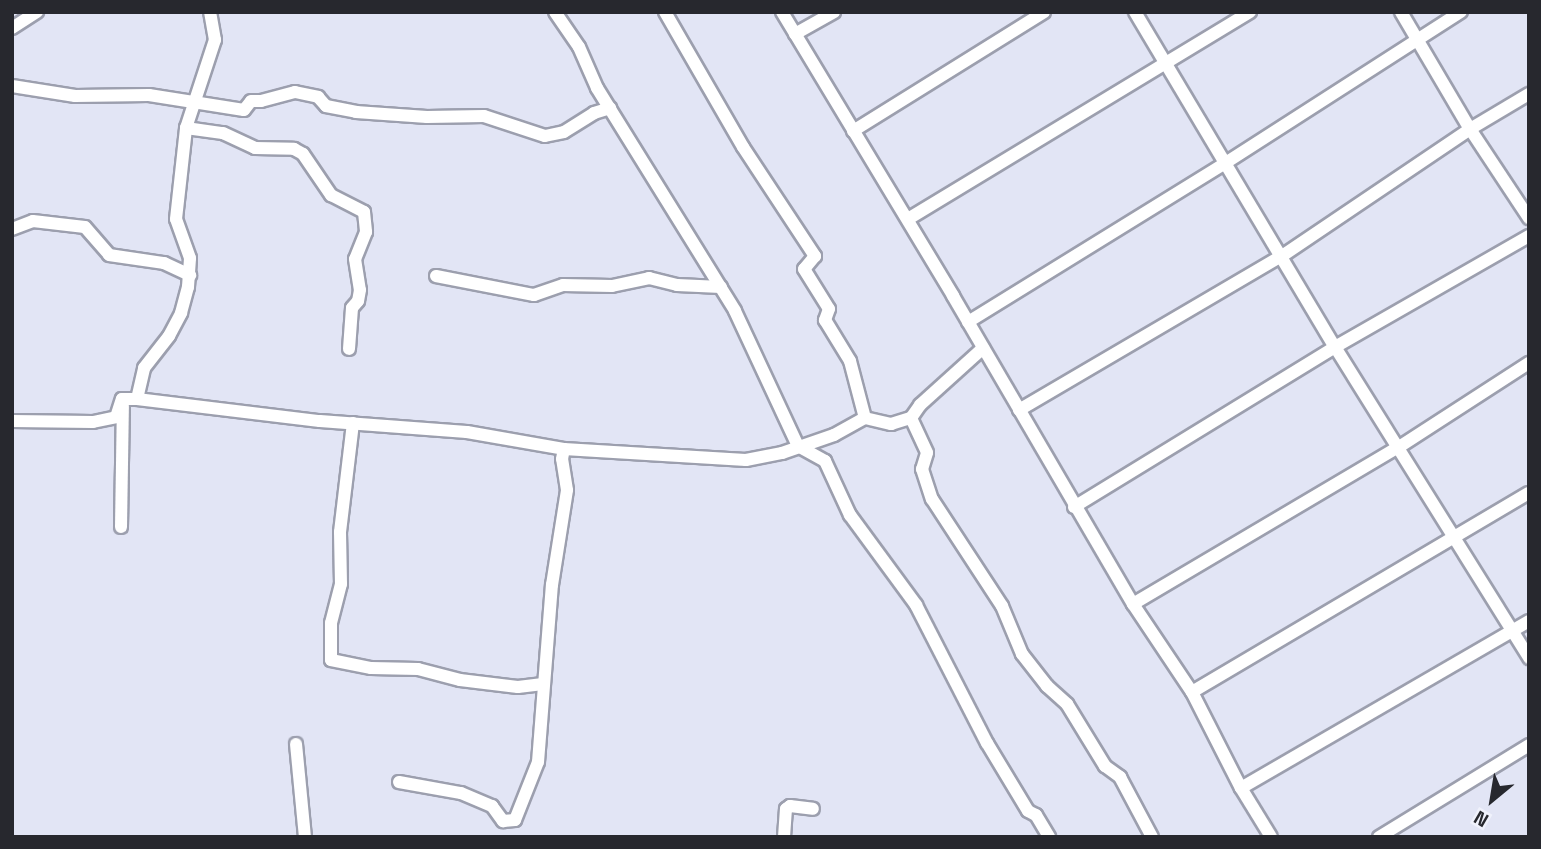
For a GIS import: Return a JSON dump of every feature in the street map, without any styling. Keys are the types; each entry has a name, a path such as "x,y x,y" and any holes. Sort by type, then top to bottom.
{"street":[{"path":"12,28 37,12"},
{"path":"137,399 144,368 169,336 181,313 190,275 190,258 176,219 186,128 196,105 215,40 210,12"},
{"path":"555,12 579,47 586,69 721,287 798,446 825,461 850,516 916,605 987,743 1028,811 1037,816 1049,837"},
{"path":"665,12 743,147 815,256 804,269 829,309 825,320 850,361 865,418"},
{"path":"782,12 908,219 1074,507 1133,604 1192,692 1241,788 1272,837"},
{"path":"795,34 834,12"},
{"path":"853,131 1044,12"},
{"path":"1135,12 1227,162 1335,347 1529,657"},
{"path":"908,219 1164,61 1250,12"},
{"path":"1401,12 1470,129 1529,218"},
{"path":"968,322 1227,162 1461,12"},
{"path":"12,86 75,96 160,97 196,105 206,103 244,110 251,101 295,92 318,97 326,106 356,112 427,117 484,116 545,136 564,132 594,113 610,107"},
{"path":"1019,410 1282,256 1470,129 1529,94"},
{"path":"186,128 223,133 255,148 293,149 303,154 331,195 364,212 366,232 355,258 360,290 358,301 352,308 349,349"},
{"path":"12,229 33,222 85,227 110,255 164,263 190,275"},
{"path":"1074,507 1335,347 1529,236"},
{"path":"436,276 534,295 563,285 612,286 649,278 677,285 721,287"},
{"path":"122,399 467,432 564,449 746,460 834,435 865,418 891,424 911,418 983,348"},
{"path":"1133,604 1399,447 1529,363"},
{"path":"12,421 93,422 116,417 122,399"},
{"path":"121,527 122,399"},
{"path":"911,418 928,453 922,469 932,499 1002,606 1022,654 1047,687 1067,705 1105,766 1119,777 1152,837"},
{"path":"352,423 340,532 341,584 331,623 331,660 371,668 418,669 460,680 518,687 543,684"},
{"path":"399,782 461,793 492,806 503,821 515,820 538,762 552,586 567,490 562,459 564,449"},
{"path":"1192,692 1529,493"},
{"path":"1241,788 1529,621"},
{"path":"296,744 305,837"},
{"path":"1379,837 1529,745"},
{"path":"784,837 786,809 790,806 813,809"}]}
